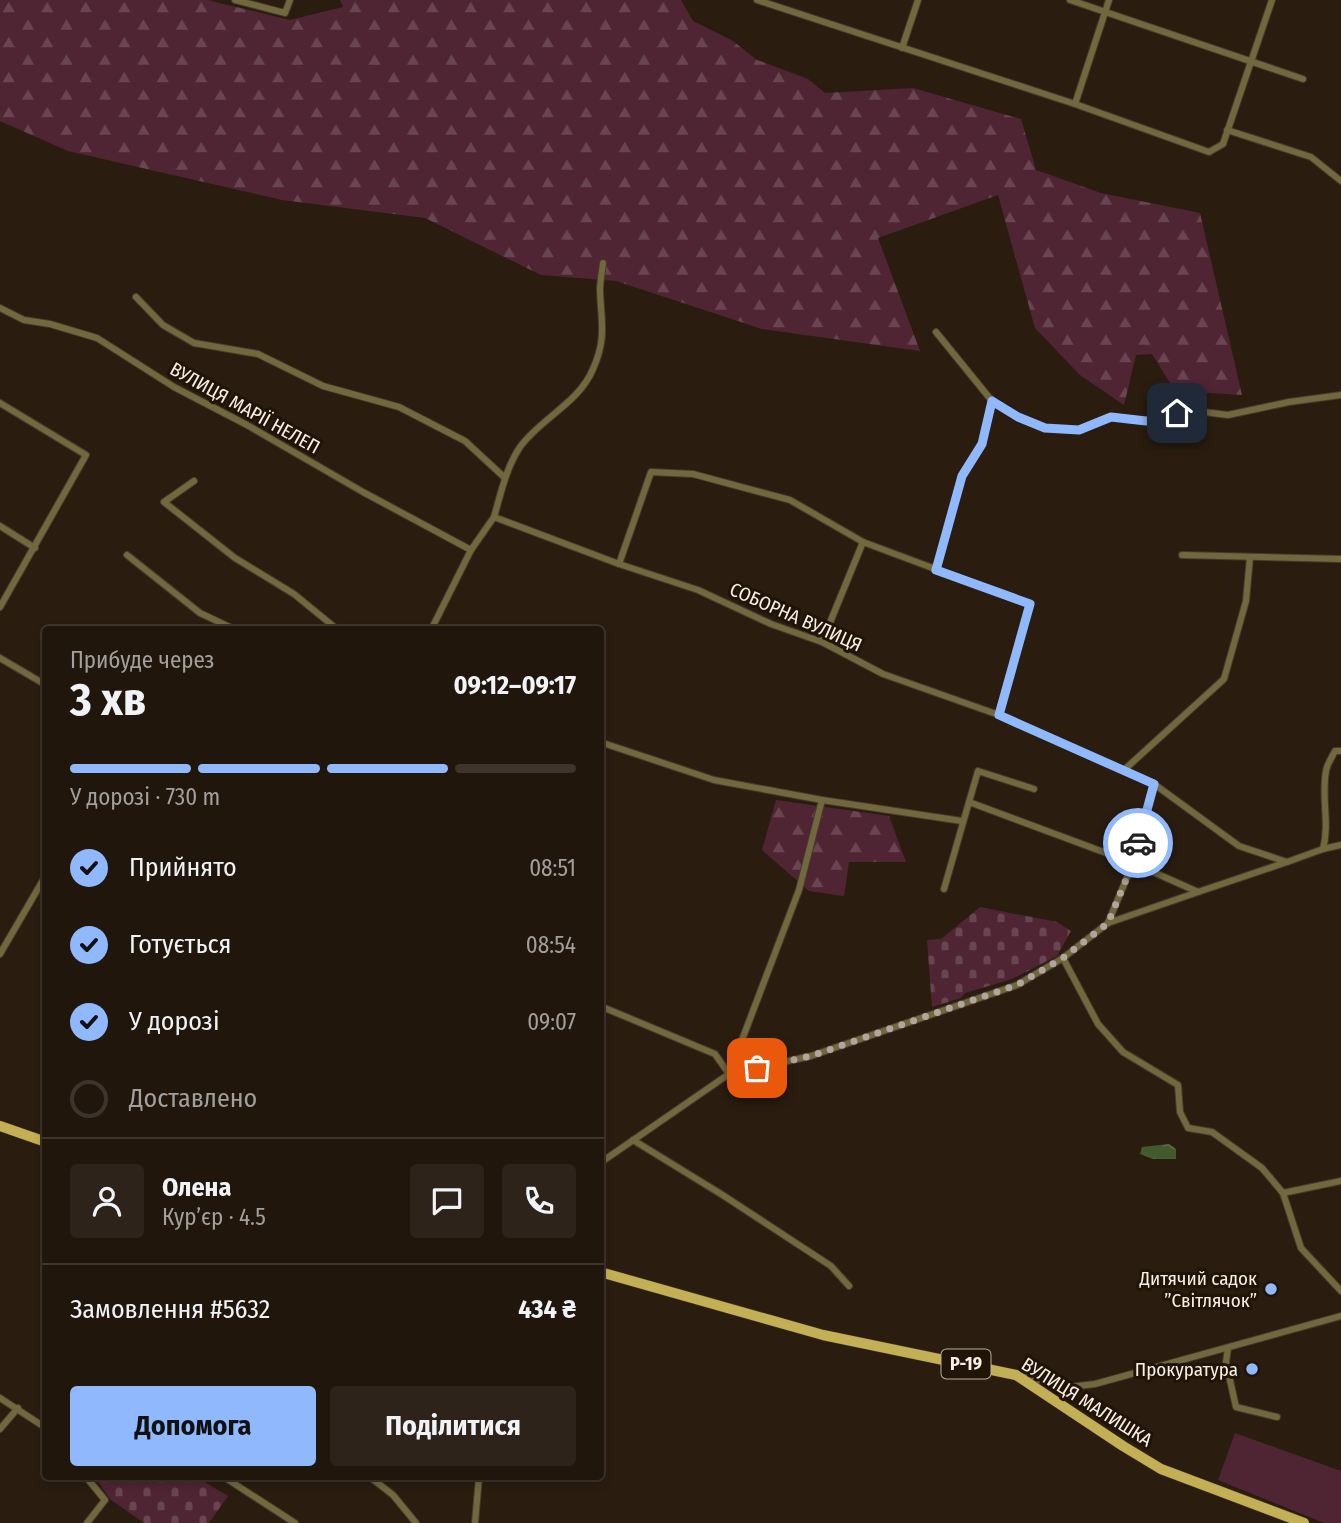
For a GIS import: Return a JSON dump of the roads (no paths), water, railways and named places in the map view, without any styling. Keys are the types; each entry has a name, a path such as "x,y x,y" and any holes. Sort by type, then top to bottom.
{"main road":[{"path":"0,1126 42,1141"},
{"name":"ВУЛИЦЯ МАЛИШКА","path":"604,1273 823,1335 1016,1375 1161,1469 1304,1523"}],"street":[{"path":"235,0 285,13 290,0"},
{"path":"757,0 1075,104 1209,152 1223,144 1272,0"},
{"path":"902,48 918,0"},
{"path":"1070,0 1303,79"},
{"path":"1075,104 1109,0"},
{"path":"1227,130 1311,157 1341,181"},
{"path":"433,626 471,550 494,517 505,478 520,447 567,404 592,372 601,348 604,318 600,290 603,263"},
{"name":"ВУЛИЦЯ МАРІЇ НЕЛЕП","path":"136,297 163,325 194,343 258,354 323,386 398,407 465,441 505,478"},
{"name":"ВУЛИЦЯ МАРІЇ НЕЛЕП","path":"0,308 24,320 50,324 97,338 174,387 471,550"},
{"path":"936,332 992,401 1018,417 1045,428 1079,430 1111,417 1146,421 1177,413 1228,415 1341,395"},
{"path":"936,570 962,476 982,444 992,401"},
{"path":"0,402 86,456 0,607"},
{"path":"619,564 650,472 693,474 790,500 863,542 1030,604 999,715"},
{"path":"194,481 164,502 235,558 294,594 333,626"},
{"name":"СОБОРНА ВУЛИЦЯ","path":"494,517 619,564 698,590 771,624 822,642 883,674 999,715 1154,784 1239,846 1287,862"},
{"path":"0,526 35,548"},
{"path":"822,642 863,542"},
{"path":"127,555 200,613 228,626"},
{"path":"1182,555 1341,559"},
{"path":"1124,770 1224,680 1246,601 1250,557"},
{"path":"0,658 42,683"},
{"path":"604,743 714,780 822,800 962,821"},
{"path":"1323,849 1328,827 1326,769 1335,751 1341,751"},
{"path":"944,888 978,771 1034,789"},
{"path":"1108,923 1133,863 1154,784"},
{"path":"729,1074 800,890 822,800"},
{"path":"969,802 1133,863 1198,892"},
{"path":"604,1160 729,1074 811,1056 1017,985 1063,958 1108,923 1341,845"},
{"path":"0,954 42,882"},
{"path":"1063,958 1098,1024 1123,1052 1178,1085 1180,1112 1188,1128 1212,1132 1262,1168 1283,1194 1301,1248 1341,1292"},
{"path":"604,1008 715,1054 729,1074"},
{"path":"633,1140 831,1266 849,1286"},
{"path":"1283,1194 1341,1181"},
{"path":"1016,1375 1070,1387 1095,1384 1341,1316"},
{"path":"1228,1348 1226,1362 1236,1407 1277,1417"},
{"path":"0,1398 42,1424"},
{"path":"0,1429 18,1408"},
{"path":"87,1523 105,1500 88,1480"},
{"path":"229,1480 295,1523"},
{"path":"374,1480 393,1495 416,1523"},
{"path":"475,1523 479,1480"}],"water":[{"path":"1169,1144 1176,1149 1176,1159 1153,1159 1140,1154 1142,1147"}],"place":[{"name":"Дитячий садок ”Світлячок”","path":"1271,1289"},
{"name":"Прокуратура","path":"1252,1369"}]}
